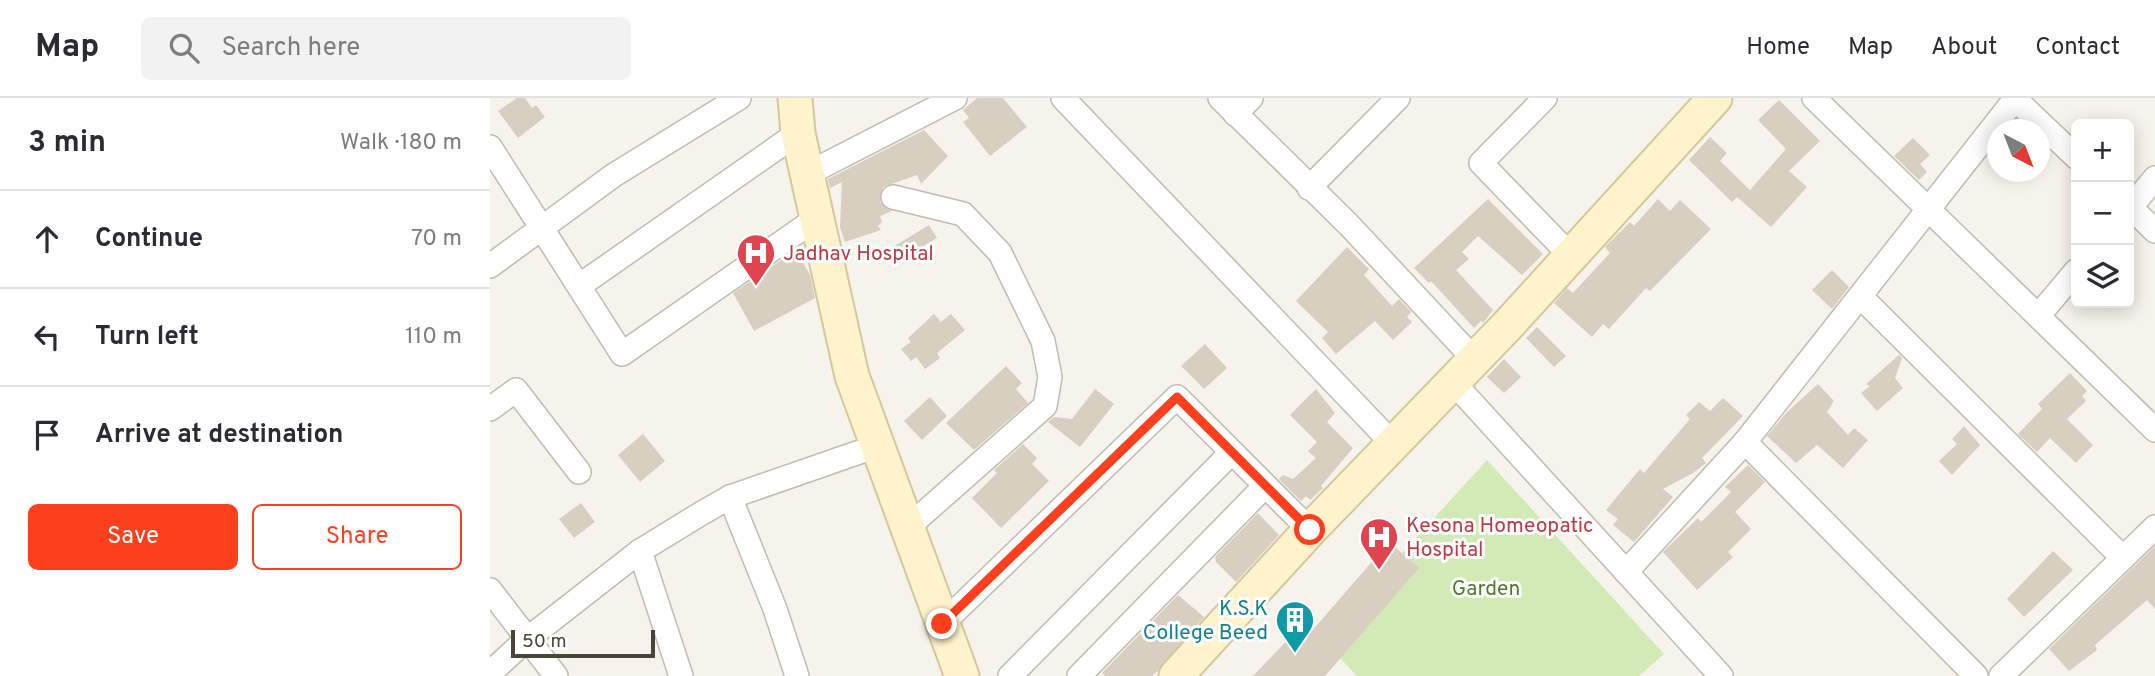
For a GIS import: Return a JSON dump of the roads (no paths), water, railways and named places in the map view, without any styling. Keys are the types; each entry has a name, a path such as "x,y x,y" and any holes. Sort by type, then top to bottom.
{"street":[{"path":"490,266 614,175 739,98"},
{"path":"795,98 797,133 852,376 962,676"},
{"path":"807,174 955,98"},
{"path":"1063,98 1393,444"},
{"path":"1309,188 1398,98"},
{"path":"1545,98 1481,163 1572,256"},
{"path":"1176,676 1310,530 1572,256 1715,98"},
{"path":"1814,98 2153,424"},
{"path":"1626,572 1745,442 1861,298 2015,98 2071,152"},
{"path":"1235,103 1309,188 1349,225 1626,572 1721,676"},
{"path":"579,286 797,133"},
{"path":"493,159 541,226 622,354 817,218"},
{"path":"2134,202 2155,178"},
{"path":"893,197 963,214 1000,253 1042,341 1050,377 1045,406 906,529"},
{"path":"2134,212 2155,231"},
{"path":"2038,316 2071,277"},
{"path":"1861,298 2123,558"},
{"path":"490,409 516,390 579,472"},
{"path":"942,624 1177,397 1310,530"},
{"path":"1745,442 1976,676"},
{"path":"490,673 526,639 640,551 730,497 877,446"},
{"path":"1010,676 1232,452"},
{"path":"1079,676 1265,486"},
{"path":"730,497 775,610 797,676"},
{"path":"2000,676 2155,527"},
{"path":"640,551 681,676"},
{"path":"490,590 556,676"}],"place":[{"name":"Jadhav Hospital","path":"756,287"},
{"name":"Kesona Homeopatic Hospital","path":"1379,571"},
{"name":"K.S.K College Beed","path":"1295,654"}],"park label":[{"name":"Garden","path":"1486,588"}]}
